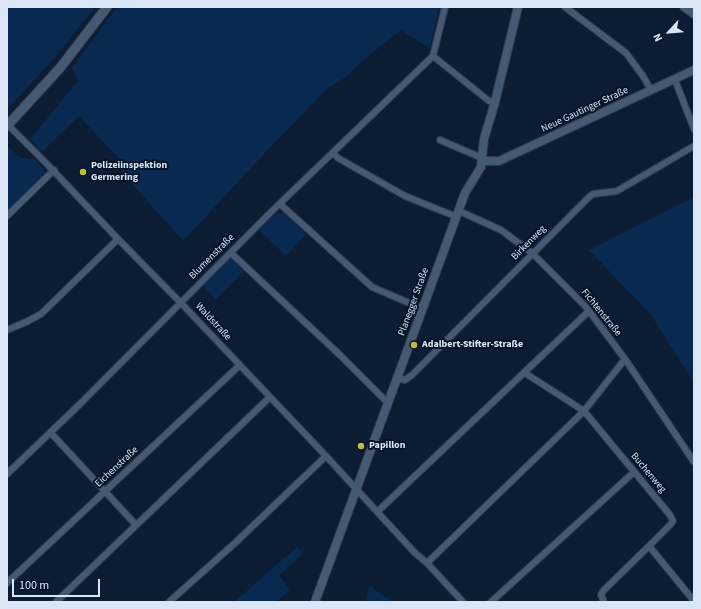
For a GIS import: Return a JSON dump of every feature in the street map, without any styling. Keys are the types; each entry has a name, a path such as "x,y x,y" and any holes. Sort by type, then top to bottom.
{"main road":[{"path":"7,125 60,68 107,7"}],"street":[{"path":"445,7 433,56 489,101 495,102"},
{"name":"Planegger Straße","path":"315,602 465,193 478,173 482,160 484,139 495,102 518,7"},
{"path":"565,7 626,53 644,76 651,90"},
{"path":"684,7 694,14"},
{"name":"Blumenstraße","path":"7,474 51,433 280,204 433,56"},
{"name":"Neue Gautinger Straße","path":"482,160 499,161 694,70"},
{"path":"675,80 694,129"},
{"name":"Waldstraße","path":"7,125 54,170 463,602"},
{"path":"440,140 482,160"},
{"name":"Birkenweg","path":"397,378 405,380 412,375 590,195 617,191 694,146"},
{"name":"Fichtenstraße","path":"333,153 338,158 395,191 501,230 532,253 589,311 625,359 694,462"},
{"path":"7,216 54,170"},
{"path":"280,204 372,287 423,309"},
{"path":"7,330 41,314 118,239"},
{"path":"231,253 341,356 385,400 388,401"},
{"path":"377,512 589,311"},
{"path":"427,563 584,410 625,359"},
{"name":"Eichenstraße","path":"7,583 240,365"},
{"name":"Buchenweg","path":"524,373 584,410 670,515 673,521 649,546"},
{"path":"56,602 270,397"},
{"path":"51,433 136,525"},
{"path":"169,602 235,543 326,456"},
{"path":"491,602 634,472"},
{"path":"604,602 601,595 602,591 649,546 694,601"}],"shaded area":[{"path":"7,7 95,7 52,61 7,108"},
{"path":"117,7 439,7 430,49 401,30 343,79 328,88 183,241 121,171 126,166 79,116 42,152 30,139 78,81 72,68"},
{"path":"7,145 22,158 35,159 46,173 7,211"},
{"path":"694,197 694,383 651,315 589,250"},
{"path":"277,213 284,213 306,234 286,256 259,230"},
{"path":"231,258 244,271 216,299 203,286"},
{"path":"297,547 303,554 279,575 290,590 276,602 234,602"},
{"path":"370,586 388,599 393,602 366,602"}],"place":[{"name":"Polizeiinspektion Germering","path":"83,172"},
{"name":"Adalbert-Stifter-Straße","path":"414,345"},
{"name":"Papillon","path":"361,446"}]}
